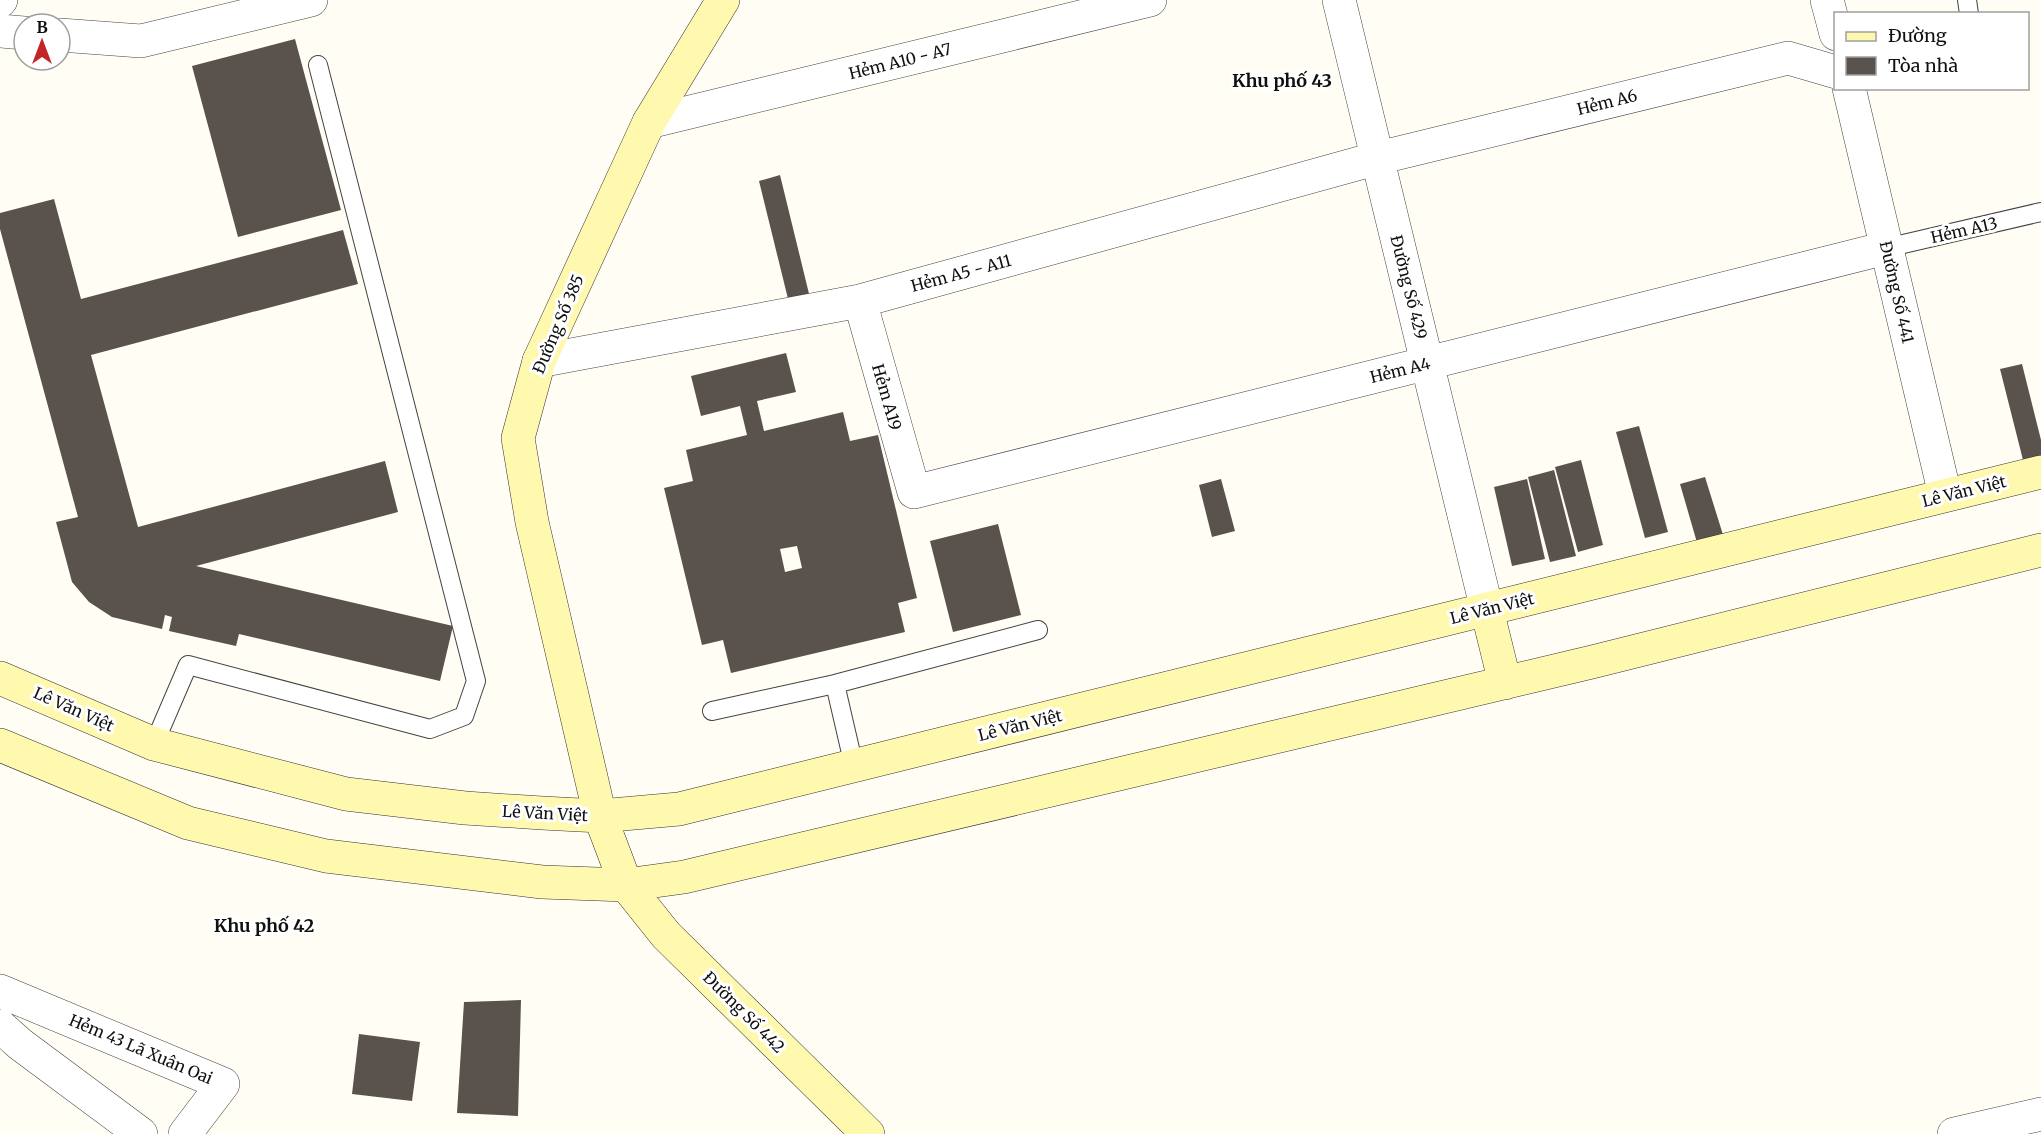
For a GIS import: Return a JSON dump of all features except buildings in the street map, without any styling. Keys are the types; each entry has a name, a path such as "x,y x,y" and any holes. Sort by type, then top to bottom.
{"main road":[{"name":"Đường Số 385","path":"626,885 600,816 532,522 518,438 539,361 650,122 723,0"},
{"name":"Lê Văn Việt","path":"0,678 154,744 346,794 465,808 600,816 679,809 2041,472"},
{"path":"0,745 188,823 238,837 337,857 542,882 626,885 684,877 1505,683 2041,550"},
{"path":"1487,610 1505,683"},
{"name":"Đường Số 442","path":"626,885 666,935 868,1134"}],"street":[{"path":"72,36 141,41 311,0"},
{"name":"Hẻm A10 - A7","path":"650,122 1150,0"},
{"name":"Đường Số 429","path":"1339,0 1487,610"},
{"path":"1827,0 1834,26"},
{"name":"Hẻm A6","path":"1378,158 1788,58 1834,71"},
{"name":"Đường Số 441","path":"1848,90 1945,495"},
{"name":"Hẻm A5 - A11","path":"539,361 860,301 1378,158"},
{"name":"Hẻm A4","path":"914,492 1886,248"},
{"name":"Hẻm A19","path":"860,301 914,492"},
{"name":"Hẻm 43 Lã Xuân Oai","path":"0,991 224,1084 185,1134"},
{"path":"0,1026 20,1044 141,1134"},
{"path":"1954,1134 2041,1114"}],"lane":[{"path":"154,744 188,665 430,729 464,717 476,681 318,65"},
{"name":"Hẻm A13","path":"1886,248 2041,212"},
{"path":"712,711 835,684 1038,630"},
{"path":"835,684 854,766"}],"district":[{"name":"Khu phố 43","path":"1282,80"},
{"name":"Khu phố 42","path":"264,925"}]}
